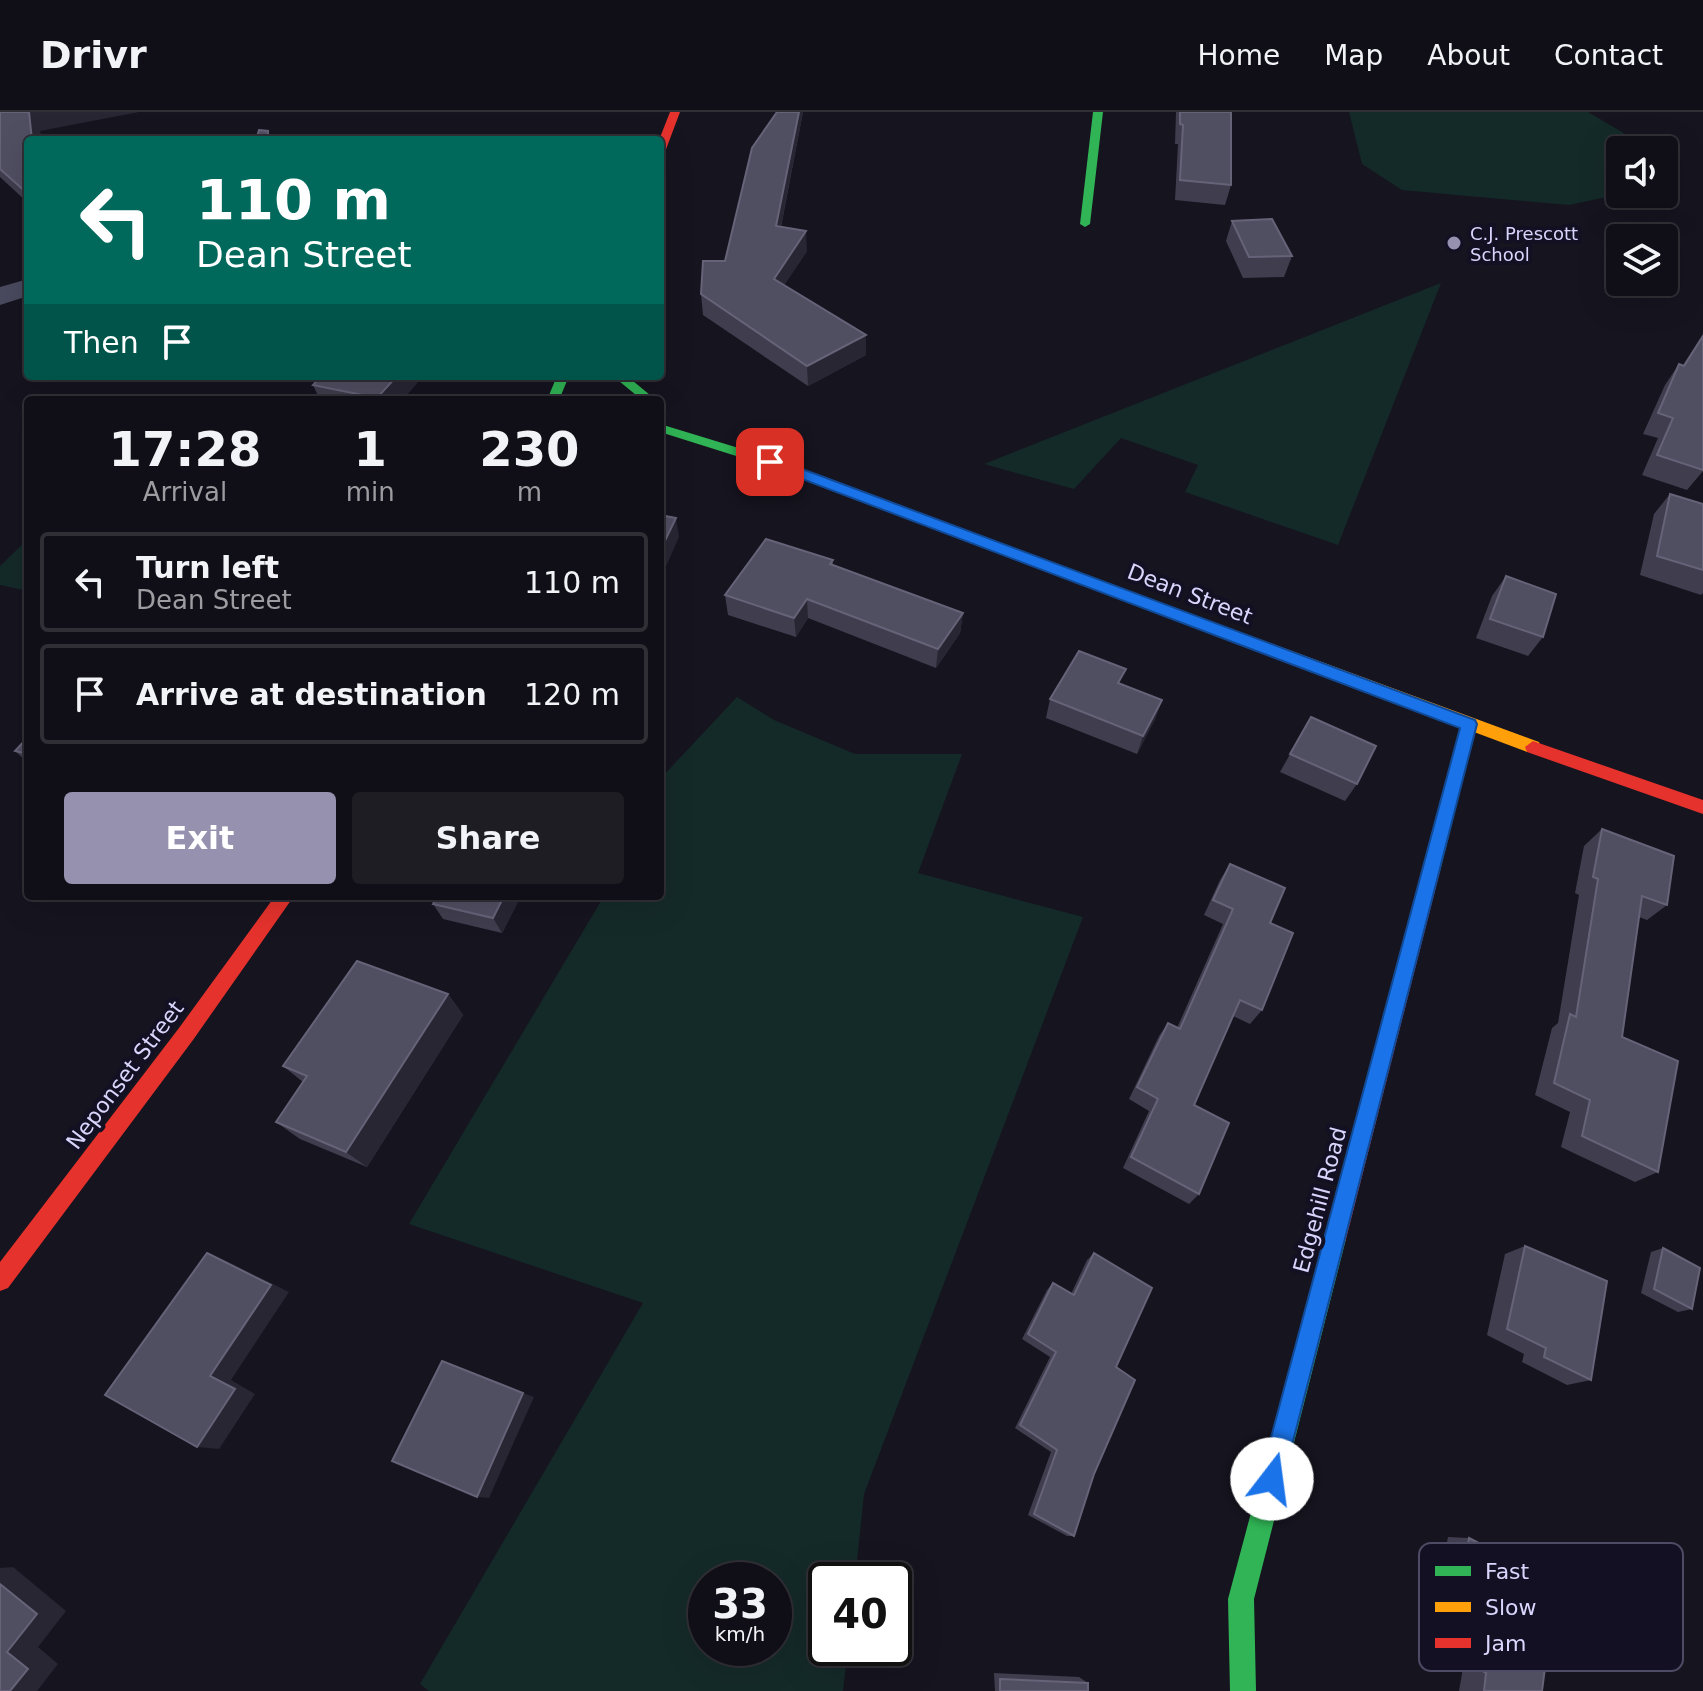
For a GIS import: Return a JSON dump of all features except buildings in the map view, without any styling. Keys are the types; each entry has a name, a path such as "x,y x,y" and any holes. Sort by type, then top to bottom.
{"main road":[{"path":"664,141 675,112"},
{"path":"1085,224 1098,112"},
{"path":"624,380 645,396"},
{"path":"664,410 730,449"},
{"name":"Dean Street","path":"664,429 770,462 1469,724 1703,807"},
{"path":"674,452 730,449"},
{"name":"Edgehill Road","path":"1243,1691 1241,1599 1469,724"},
{"name":"Neponset Street","path":"0,1280 186,1034 282,900"}],"street":[{"path":"0,296 24,288"}],"green space":[{"path":"1349,112 1588,112 1626,136 1606,136 1606,197 1569,205 1402,190 1362,164"},
{"path":"1441,283 1338,545 1185,492 1198,465 1121,438 1074,489 984,464"},
{"path":"24,543 24,590 0,585 0,566"},
{"path":"737,697 774,720 855,754 962,754 918,873 1083,917 864,1494 857,1562 808,1562 808,1666 846,1666 843,1691 429,1691 420,1684 643,1303 409,1224 602,900 664,900 664,775"}],"traffic: fast":[{"path":"1085,224 1098,112"},
{"path":"555,396 561,380"},
{"path":"624,380 645,396"},
{"path":"664,429 770,462 1093,583"},
{"path":"1431,871 1469,724"},
{"path":"1243,1691 1241,1599 1335,1239"}],"traffic: slow":[{"path":"1093,583 1533,747"}],"traffic: jam":[{"path":"664,141 675,112"},
{"path":"1533,747 1703,807"},
{"path":"1335,1239 1431,871"},
{"path":"0,1280 186,1034 282,900"}],"place":[{"name":"C.J. Prescott School","path":"1454,243"}],"route":[{"path":"770,462 1469,724 1272,1479"}]}
